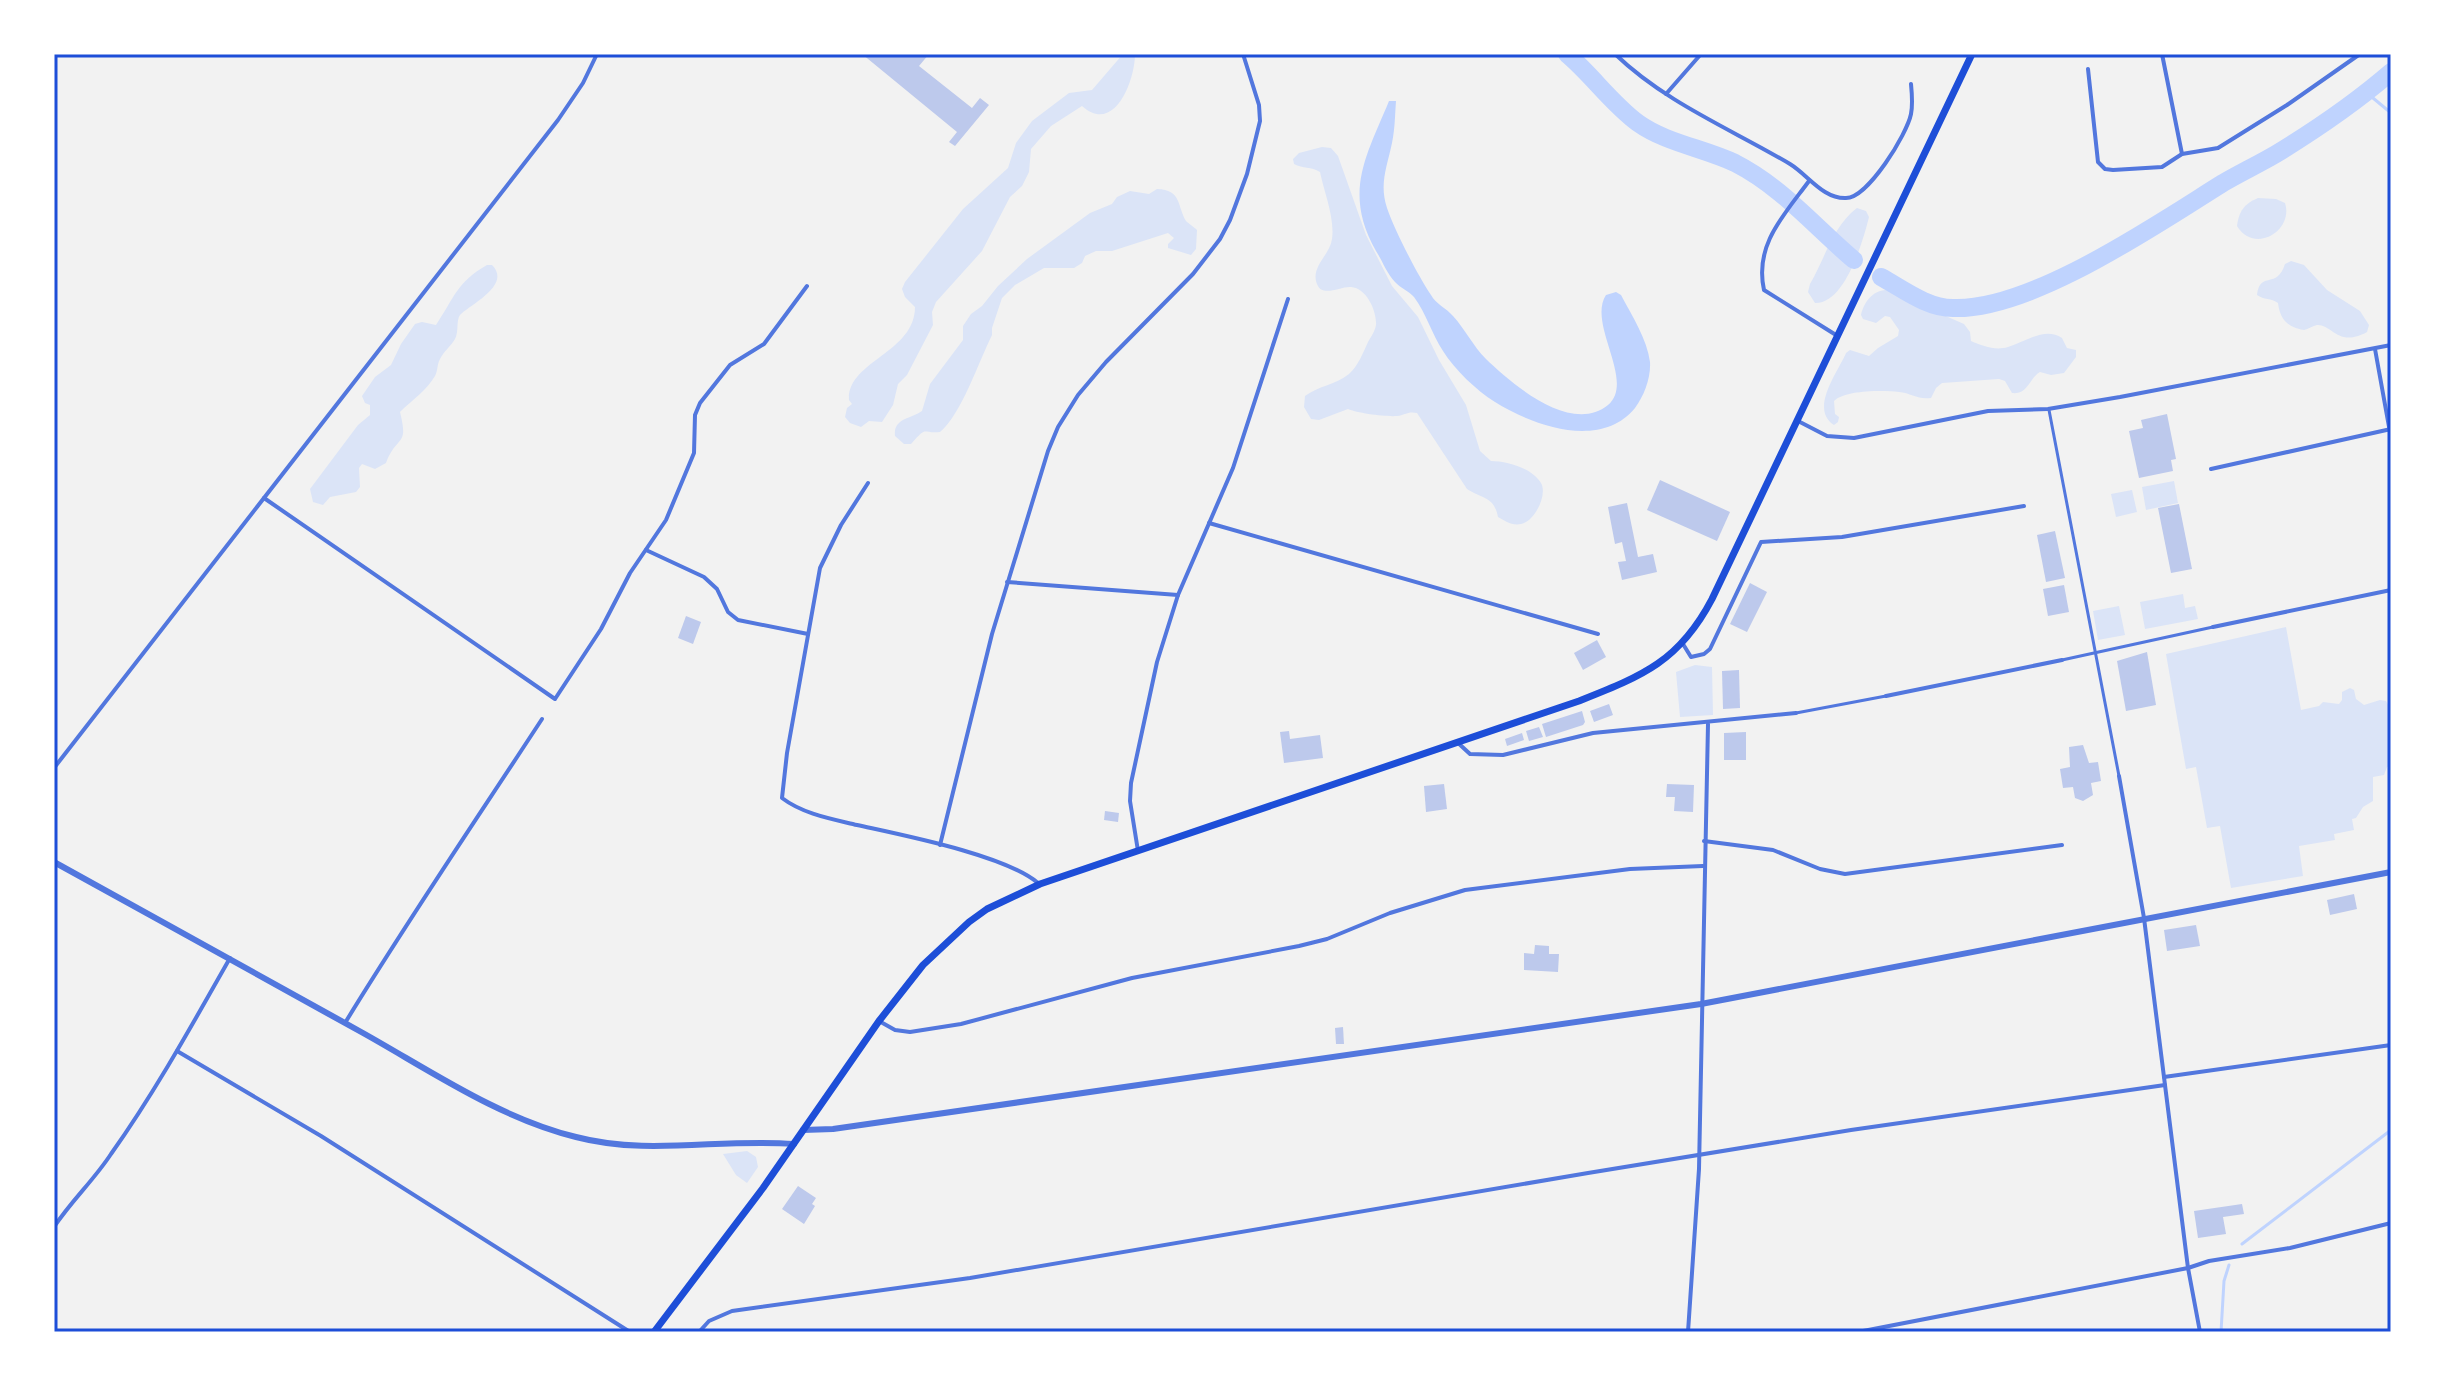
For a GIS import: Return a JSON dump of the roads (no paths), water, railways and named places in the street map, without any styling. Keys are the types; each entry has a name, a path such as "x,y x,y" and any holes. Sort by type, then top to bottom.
{"main road":[{"path":"654,1332 923,965 953,934 987,909 1040,884 1612,688 1652,668 1683,644 1702,619 1712,599 1972,54"}],"street":[{"path":"54,768 558,120 583,83 597,54"},
{"path":"940,845 1007,582 1048,451 1062,420 1106,362 1209,255 1230,220 1253,156 1260,121 1259,105 1243,54"},
{"path":"1615,54 1666,94 1792,165 1809,181 1838,197 1854,197 1880,170 1908,125 1912,112 1911,84"},
{"path":"1666,94 1701,54"},
{"path":"2162,54 2182,154"},
{"path":"2088,69 2100,166 2113,170 2162,167 2182,154 2208,151 2230,141 2360,54"},
{"path":"1809,181 1766,243 1761,268 1764,290 1838,337"},
{"path":"263,498 555,699 601,629 630,573 666,520 691,463 695,415 700,403 730,365 764,344 807,286"},
{"path":"1138,851 1130,801 1135,759 1157,662 1178,595 1247,429 1288,299"},
{"path":"1798,421 1827,436 1854,438 1988,411 2048,409 2391,345"},
{"path":"2375,349 2391,438"},
{"path":"2048,409 2144,918 2188,1268 2200,1332"},
{"path":"2211,469 2390,429"},
{"path":"868,483 841,525 820,568 787,753 782,798 830,819 940,845 1019,869 1040,884"},
{"path":"1683,644 1691,657 1710,649 1761,542 1834,538 2024,506"},
{"path":"1209,523 1598,634"},
{"path":"646,550 711,582 728,612 738,620 808,634"},
{"path":"1007,582 1178,595"},
{"path":"1457,742 1470,754 1503,755 1593,733 1796,713 2391,590"},
{"path":"345,1023 542,719"},
{"path":"1688,1332 1699,1156 1708,724"},
{"path":"1704,841 1773,850 1820,869 1845,874 2062,845"},
{"path":"54,862 494,1106 549,1129 576,1138 631,1146 677,1147 759,1141 794,1144"},
{"path":"879,1021 895,1030 910,1032 961,1024 1132,978 1327,939 1390,913 1465,890 1616,871 1703,866"},
{"path":"803,1130 833,1129 1701,1004 2391,872"},
{"path":"54,1227 71,1201 114,1150 177,1051 230,958"},
{"path":"2164,1077 2391,1045"},
{"path":"177,1051 321,1136 630,1332"},
{"path":"699,1332 709,1321 732,1311 985,1276 1414,1201 1851,1130 2165,1085"},
{"path":"1858,1332 2188,1268 2391,1223"}],"water":[{"path":"1389,101 1396,101 1393,138 1385,176 1385,199 1401,240 1433,298 1453,316 1486,359 1511,381 1543,403 1577,414 1593,413 1608,405 1615,395 1615,367 1602,321 1602,307 1606,295 1616,292 1621,295 1642,336 1650,368 1641,398 1621,421 1586,431 1547,426 1511,411 1488,397 1466,379 1448,358 1414,297 1397,284 1387,271 1366,230 1361,211 1360,192 1366,158"}],"waterway":[{"path":"1567,54 1638,123 1660,136 1723,158 1752,173 1783,196 1854,260"},
{"path":"1881,277 1916,297 1943,307 1984,305 2019,296 2092,262 2276,154 2335,115 2391,72"},
{"path":"2367,93 2391,113"},
{"path":"2242,1244 2391,1130"},
{"path":"2221,1332 2224,1281 2229,1265"}]}
